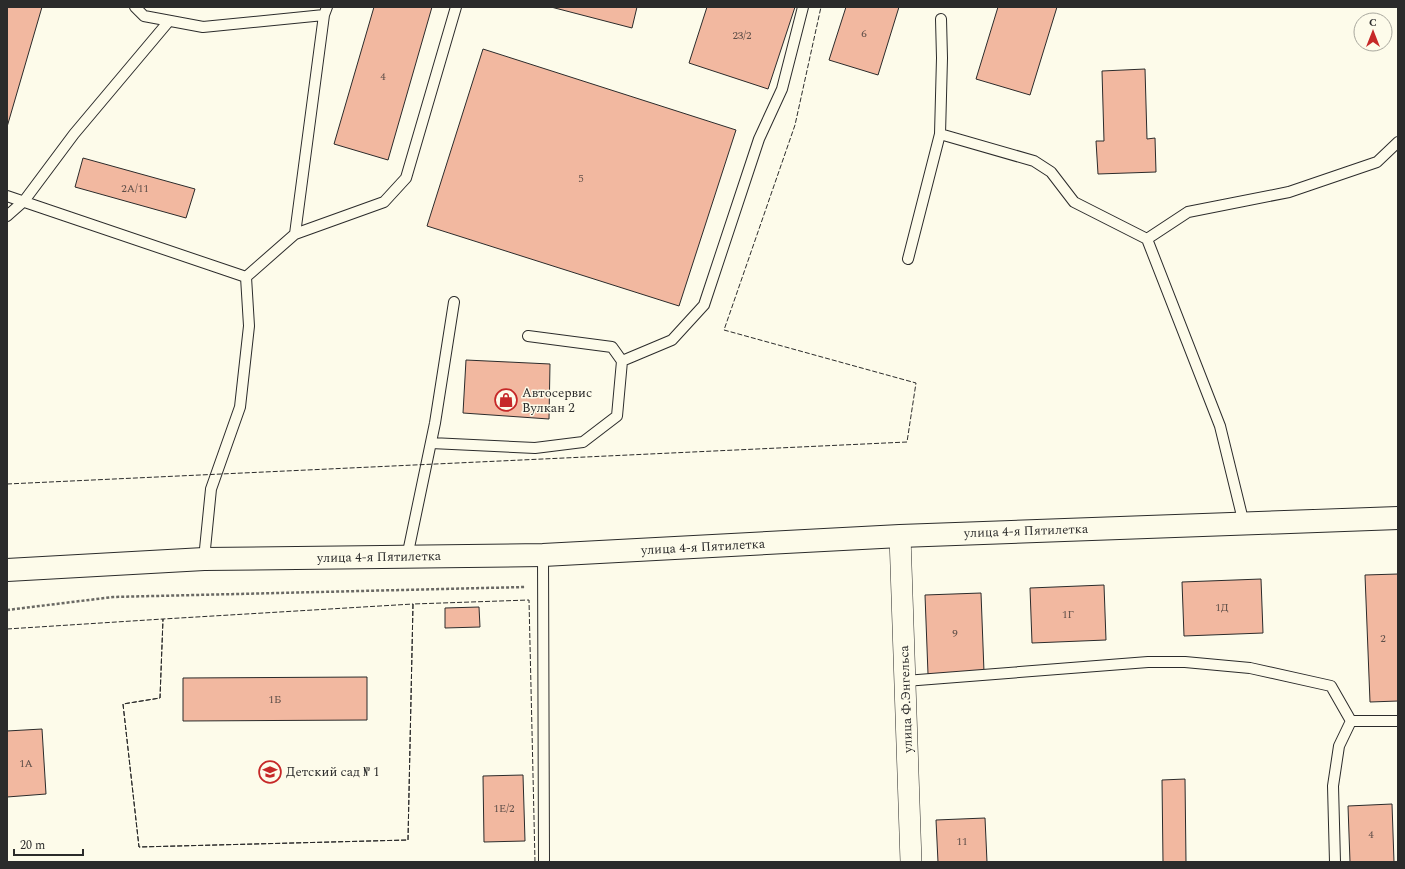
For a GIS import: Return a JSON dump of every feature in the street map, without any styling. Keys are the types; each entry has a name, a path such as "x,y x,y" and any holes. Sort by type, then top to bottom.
{"main road":[{"name":"улица 4-я Пятилетка","path":"7,570 204,559 543,555 900,536 1398,518"}],"street":[{"name":"улица Ф.Энгельса","path":"900,536 912,862"}],"lane":[{"path":"135,7 144,16 203,27 325,11 294,234"},
{"path":"246,277 294,234 384,202 406,178 456,7"},
{"path":"622,361 672,340 704,305 759,139 782,89 803,7"},
{"path":"908,259 940,134 942,58 941,19"},
{"path":"7,216 24,201 74,134 169,21"},
{"path":"940,134 1034,161 1051,172 1074,202 1147,239 1220,426 1244,524"},
{"path":"1147,239 1188,212 1289,192 1377,162 1398,142"},
{"path":"7,196 246,277"},
{"path":"204,559 211,489 240,407 249,326 246,277"},
{"path":"407,557 431,443 454,302"},
{"path":"431,443 535,448 583,442 617,416 622,361 612,347 528,336"},
{"path":"543,555 544,862"},
{"path":"905,681 1148,662 1185,662 1243,667 1331,686 1351,721"},
{"path":"1351,721 1398,721"},
{"path":"1335,862 1333,786 1339,746 1351,721"}],"path":[{"path":"7,610 113,597 525,587"}],"building":[{"path":"7,7 42,7 7,127"},
{"path":"374,7 432,7 388,160 334,144"},
{"path":"551,7 637,7 632,28"},
{"path":"707,7 795,7 768,89 689,63"},
{"path":"846,7 899,7 878,75 829,60"},
{"path":"998,7 1057,7 1030,95 976,79"},
{"path":"483,49 736,130 679,306 427,226"},
{"path":"1145,69 1147,139 1155,138 1156,172 1098,174 1096,141 1104,141 1102,71"},
{"path":"83,158 195,189 186,218 75,187"},
{"name":"Автосервис Вулкан 2","path":"466,360 550,364 549,419 463,413"},
{"path":"1398,574 1398,701 1370,702 1365,575"},
{"path":"1261,579 1263,633 1184,636 1182,582"},
{"path":"1104,585 1106,640 1032,643 1030,588"},
{"path":"981,593 984,672 928,674 925,595"},
{"path":"479,607 480,627 445,628 445,608"},
{"path":"367,677 367,720 183,721 183,678"},
{"path":"42,729 46,794 7,797 7,731"},
{"path":"523,775 525,841 484,842 483,776"},
{"path":"1185,779 1186,862 1163,862 1162,780"},
{"path":"1392,804 1394,862 1350,862 1348,806"},
{"path":"985,818 987,862 938,862 936,820"}],"fence":[{"path":"7,484 907,442 916,383 724,330 795,125 821,7"},
{"path":"7,629 163,619 160,698 123,704 139,847 408,840 413,604 529,600 535,862"},
{"path":"413,604 408,840 139,847 123,704 160,698 163,619 413,604"}],"place":[{"name":"Автосервис Вулкан 2","path":"506,400"},
{"name":"Детский сад № 1","path":"270,772"}]}
